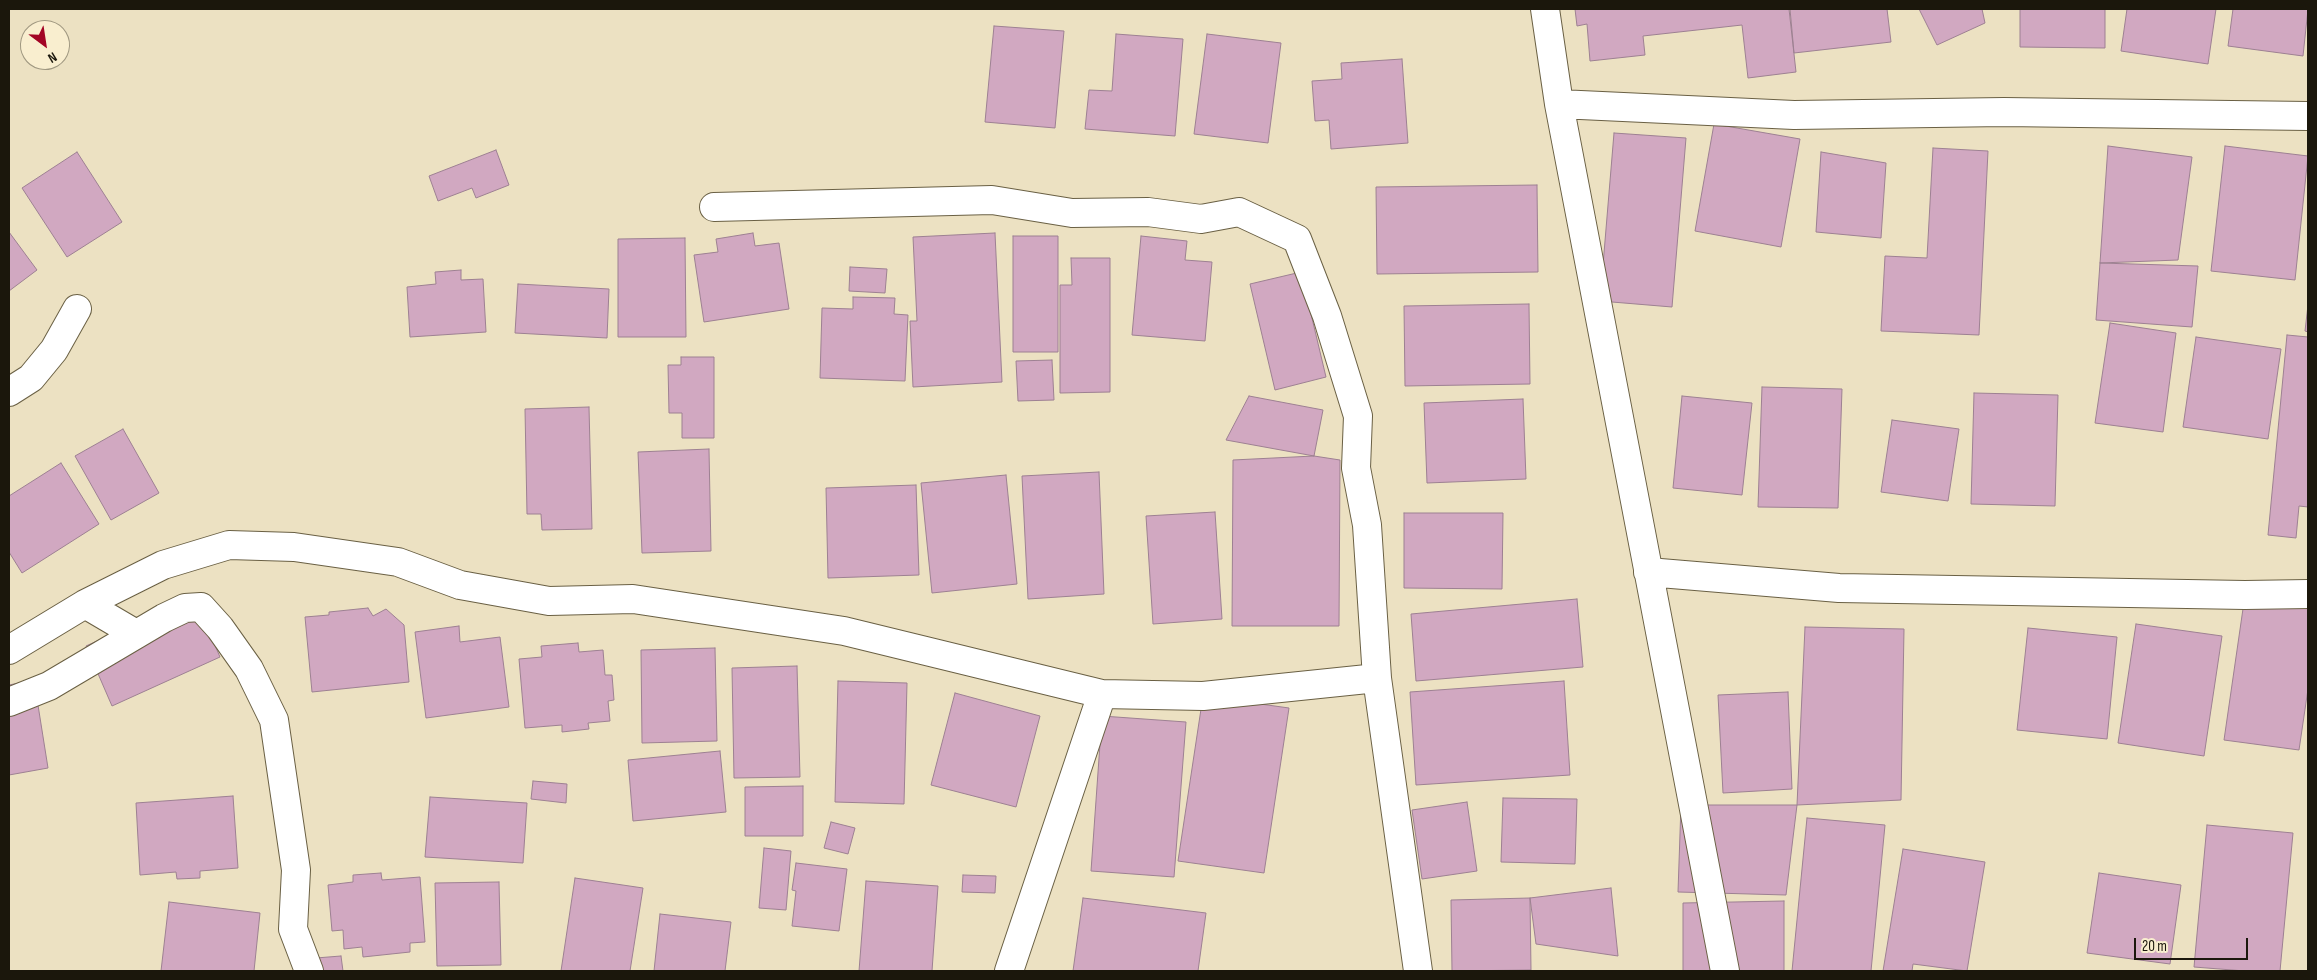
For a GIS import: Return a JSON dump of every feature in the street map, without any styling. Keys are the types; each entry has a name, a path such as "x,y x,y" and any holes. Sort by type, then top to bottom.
{"street":[{"path":"1545,9 1559,104 1725,971"},
{"path":"1559,104 1794,116 2004,112 2308,116"},
{"path":"714,207 992,200 1072,213 1148,212 1201,219 1239,212 1297,239 1327,316 1358,416 1356,468 1367,525 1377,678 1418,971"},
{"path":"9,392 31,378 54,350 77,309"},
{"path":"9,650 85,604 162,565 229,545 294,547 398,562 460,585 550,601 632,599 844,631 1102,694 1203,696 1377,678"},
{"path":"1648,572 1839,588 2245,596 2308,594"},
{"path":"85,604 136,634"},
{"path":"9,702 49,686 136,634 185,608 201,607 220,628 249,669 274,720 296,870 293,929 309,971"},
{"path":"1009,971 1102,694"}],"building":[{"path":"1575,9 1789,9 1796,72 1748,78 1742,25 1643,36 1645,55 1590,61 1587,24 1577,26"},
{"path":"1790,9 1887,9 1891,42 1794,53"},
{"path":"1919,9 1982,9 1985,23 1937,45"},
{"path":"2020,9 2105,9 2105,48 2020,47"},
{"path":"2127,9 2216,9 2208,64 2121,51"},
{"path":"2233,9 2308,9 2303,56 2228,46"},
{"path":"994,26 1064,31 1055,128 985,122"},
{"path":"1116,34 1183,39 1175,136 1085,129 1089,90 1112,91"},
{"path":"1207,34 1281,43 1268,143 1194,134"},
{"path":"1402,59 1408,143 1331,149 1329,120 1315,121 1312,81 1342,79 1341,63"},
{"path":"1714,124 1800,139 1781,247 1695,231"},
{"path":"1614,133 1686,138 1672,307 1600,301"},
{"path":"2108,146 2192,157 2178,260 2100,263"},
{"path":"2225,146 2308,156 2295,280 2211,271"},
{"path":"1933,148 1988,151 1979,335 1881,331 1885,256 1927,258"},
{"path":"496,150 509,185 476,198 472,188 438,201 429,176"},
{"path":"77,152 122,222 67,257 22,188"},
{"path":"1821,152 1886,163 1881,238 1816,232"},
{"path":"1537,185 1538,272 1377,274 1376,187"},
{"path":"9,232 37,270 9,291"},
{"path":"753,233 755,246 779,243 789,309 704,322 694,255 718,252 716,239"},
{"path":"995,233 1002,382 913,387 910,321 917,321 913,237"},
{"path":"1013,236 1058,236 1058,352 1013,352"},
{"path":"1141,236 1187,241 1185,260 1212,262 1205,341 1132,335"},
{"path":"685,238 686,337 618,337 618,239"},
{"path":"1071,258 1110,258 1110,392 1060,393 1060,285 1072,285"},
{"path":"2100,263 2198,266 2192,327 2096,320"},
{"path":"850,267 887,269 885,293 849,291"},
{"path":"461,270 461,280 483,279 486,332 410,337 407,287 436,284 435,272"},
{"path":"1301,272 1326,377 1275,390 1250,284"},
{"path":"518,284 609,289 607,338 515,333"},
{"path":"853,297 895,298 894,314 908,315 905,381 820,378 822,308 853,309"},
{"path":"1529,304 1530,384 1405,386 1404,306"},
{"path":"2308,305 2308,332 2305,331"},
{"path":"2110,323 2176,333 2163,432 2095,423"},
{"path":"2287,335 2308,337 2308,507 2299,506 2296,538 2268,535"},
{"path":"2196,337 2281,349 2268,439 2183,427"},
{"path":"681,357 714,357 714,438 682,438 682,413 669,413 668,365 681,365"},
{"path":"1052,360 1054,400 1018,401 1016,361"},
{"path":"1762,387 1842,389 1838,508 1758,507"},
{"path":"1974,393 2058,395 2055,506 1971,504"},
{"path":"1249,396 1323,410 1314,456 1226,440"},
{"path":"1682,396 1752,403 1742,495 1673,488"},
{"path":"1523,399 1526,479 1427,483 1424,403"},
{"path":"589,407 592,529 542,530 541,514 527,514 525,409"},
{"path":"1892,420 1959,429 1948,501 1881,492"},
{"path":"123,429 159,493 111,520 75,456"},
{"path":"709,449 711,551 642,553 638,452"},
{"path":"1314,456 1340,460 1339,626 1232,626 1233,460"},
{"path":"61,463 99,524 22,573 9,552 9,496"},
{"path":"1099,472 1104,594 1028,599 1022,476"},
{"path":"1006,475 1017,584 932,593 921,483"},
{"path":"916,485 919,575 828,578 826,488"},
{"path":"1215,512 1222,619 1153,624 1146,516"},
{"path":"1404,513 1503,513 1502,589 1404,588"},
{"path":"2245,595 2308,604 2308,689 2299,750 2224,740"},
{"path":"194,597 220,657 112,706 86,646"},
{"path":"1577,599 1583,667 1416,681 1411,614"},
{"path":"368,608 373,616 386,609 404,625 409,682 312,692 305,617 329,615 329,612"},
{"path":"2136,624 2222,636 2204,756 2118,743"},
{"path":"459,626 460,642 500,637 509,707 426,718 415,632"},
{"path":"1805,627 1904,629 1901,800 1797,805"},
{"path":"2028,628 2117,637 2107,739 2017,730"},
{"path":"578,643 579,652 603,650 605,675 612,675 614,700 608,701 610,721 588,723 589,729 562,732 562,725 525,728 519,659 542,657 541,646"},
{"path":"715,648 717,741 642,743 641,650"},
{"path":"797,666 800,777 734,778 732,668"},
{"path":"34,680 48,768 9,775 9,685"},
{"path":"838,681 907,683 904,804 835,802"},
{"path":"1564,681 1570,775 1416,785 1410,692"},
{"path":"1788,692 1792,789 1723,793 1718,695"},
{"path":"955,693 1040,716 1016,807 931,785"},
{"path":"1203,696 1289,708 1264,873 1178,861"},
{"path":"1102,716 1186,722 1174,877 1091,871"},
{"path":"720,751 726,812 633,821 628,760"},
{"path":"533,781 567,784 566,803 531,799"},
{"path":"803,786 803,836 745,836 745,787"},
{"path":"233,796 238,868 200,871 200,878 177,879 176,872 140,875 136,803"},
{"path":"430,797 527,803 523,863 425,857"},
{"path":"1503,798 1577,799 1575,864 1501,862"},
{"path":"1467,802 1477,871 1422,879 1412,810"},
{"path":"1681,805 1797,805 1786,895 1678,892"},
{"path":"1807,818 1885,825 1871,971 1792,971"},
{"path":"831,822 855,828 848,854 824,848"},
{"path":"2207,825 2293,833 2280,971 2245,971 2194,967"},
{"path":"764,848 791,851 786,910 759,908"},
{"path":"1903,849 1985,862 1967,971 1913,964 1912,971 1883,971"},
{"path":"796,863 847,869 839,931 792,926 796,891 792,890"},
{"path":"381,873 382,880 420,877 425,942 410,943 410,952 363,957 362,947 344,949 343,930 332,931 328,885 353,882 353,875"},
{"path":"2099,873 2181,885 2170,964 2087,953"},
{"path":"963,875 996,876 995,893 962,892"},
{"path":"575,878 643,888 630,971 561,971"},
{"path":"866,881 938,886 932,971 859,971"},
{"path":"499,882 501,965 437,966 435,883"},
{"path":"1611,888 1618,956 1536,944 1530,898"},
{"path":"1083,898 1206,913 1198,971 1073,971"},
{"path":"1530,898 1531,970 1452,971 1451,900"},
{"path":"1784,901 1784,971 1683,971 1683,903"},
{"path":"169,902 260,913 254,971 161,971"},
{"path":"660,914 731,922 725,971 654,971"},
{"path":"341,956 343,971 318,971 316,958"}]}
